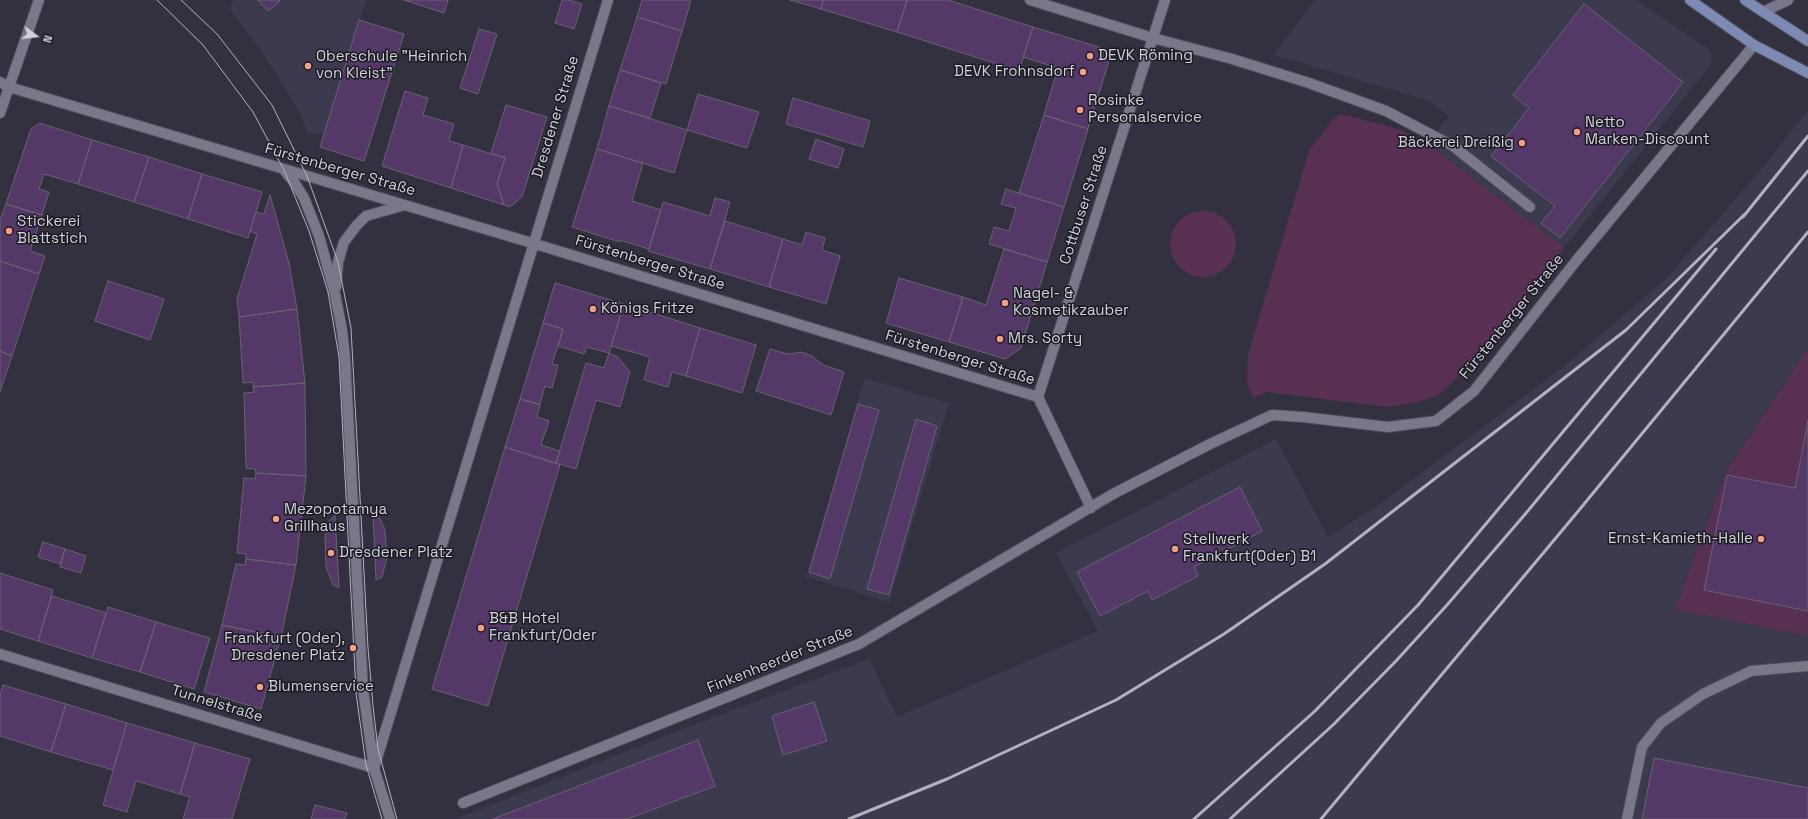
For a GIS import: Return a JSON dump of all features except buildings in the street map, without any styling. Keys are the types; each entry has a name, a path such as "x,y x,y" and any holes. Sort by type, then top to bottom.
{"main road":[{"path":"1690,0 1754,45 1808,73"},
{"path":"1745,0 1808,41"}],"street":[{"path":"0,113 4,84 39,0"},
{"name":"Dresdener Straße","path":"532,243 608,0"},
{"path":"1030,0 1153,38 1295,79 1386,111 1453,146 1530,207"},
{"name":"Cottbuser Straße","path":"1038,397 1165,0"},
{"path":"1763,12 1788,0"},
{"name":"Fürstenberger Straße","path":"4,84 1038,397 1091,508 1113,494 1210,444 1272,415 1303,417 1388,427 1436,421 1474,391 1576,261 1754,45"},
{"path":"284,170 304,198 317,229 335,294 346,357 363,689 374,768 390,819"},
{"path":"335,294 338,262 344,242 366,216 405,205"},
{"path":"374,768 532,243"},
{"name":"Finkenheerder Straße","path":"463,803 859,644 1091,508"},
{"name":"Tunnelstraße","path":"0,654 374,768"},
{"path":"1626,819 1642,747 1661,723 1703,694 1751,671 1808,666"}],"shaded area":[{"name":"Oberschule \"Heinrich von Kleist\"","path":"233,0 366,0 324,133 308,134 301,115 282,83 260,49 230,10"},
{"path":"1315,0 1636,0 1711,51 1711,64 1564,248 1427,143 1449,116 1427,100 1274,55"},
{"path":"1808,110 1808,348 1727,470 1675,609 1808,636 1808,819 456,819 680,730 869,659 897,717 1098,631 1056,553 1276,439 1328,537 1377,506 1561,369 1666,279 1760,171"},
{"path":"1341,114 1398,129 1427,143 1564,248 1463,372 1437,396 1414,403 1387,407 1267,392 1253,398 1247,384 1248,354 1309,151 1334,118"},
{"path":"1203,211 1216,214 1226,221 1233,231 1236,244 1233,257 1226,267 1216,274 1203,277 1190,274 1180,267 1173,257 1170,244 1173,231 1180,221 1190,214"},
{"path":"1808,348 1808,636 1675,609 1727,470"},
{"path":"865,378 949,403 889,602 806,577"}],"tram line":[{"path":"157,0 203,45 253,112 284,170 309,231 328,292 339,357 356,693 366,765 382,819"},
{"path":"181,0 217,34 272,105 307,176 338,262 351,328 368,648 373,706 378,749 397,819"}],"railway":[{"path":"1743,217 1808,136"},
{"path":"1230,819 1334,724 1396,661 1447,605 1527,512 1808,171"},
{"path":"849,819 947,779 1116,700 1224,634 1325,564 1626,330 1745,214"},
{"path":"1321,819 1575,515 1808,232"},
{"path":"1194,819 1315,711 1418,605 1716,249"}],"place":[{"name":"DEVK Röming","path":"1090,56"},
{"name":"Oberschule \"Heinrich von Kleist\"","path":"308,66"},
{"name":"DEVK Frohnsdorf","path":"1083,72"},
{"name":"Rosinke Personalservice","path":"1080,110"},
{"name":"Netto Marken-Discount","path":"1577,132"},
{"name":"Bäckerei Dreißig","path":"1522,143"},
{"name":"Stickerei Blattstich","path":"9,231"},
{"name":"Nagel- & Kosmetikzauber","path":"1005,303"},
{"name":"Königs Fritze","path":"593,309"},
{"name":"Mrs. Sorty","path":"1000,339"},
{"name":"Mezopotamya Grillhaus","path":"276,519"},
{"name":"Ernst-Kamieth-Halle","path":"1761,539"},
{"name":"Stellwerk Frankfurt(Oder) B1","path":"1175,549"},
{"name":"Dresdener Platz","path":"331,553"},
{"name":"B&B Hotel Frankfurt/Oder","path":"481,628"},
{"name":"Frankfurt (Oder), Dresdener Platz","path":"353,648"},
{"name":"Blumenservice","path":"260,687"}]}
